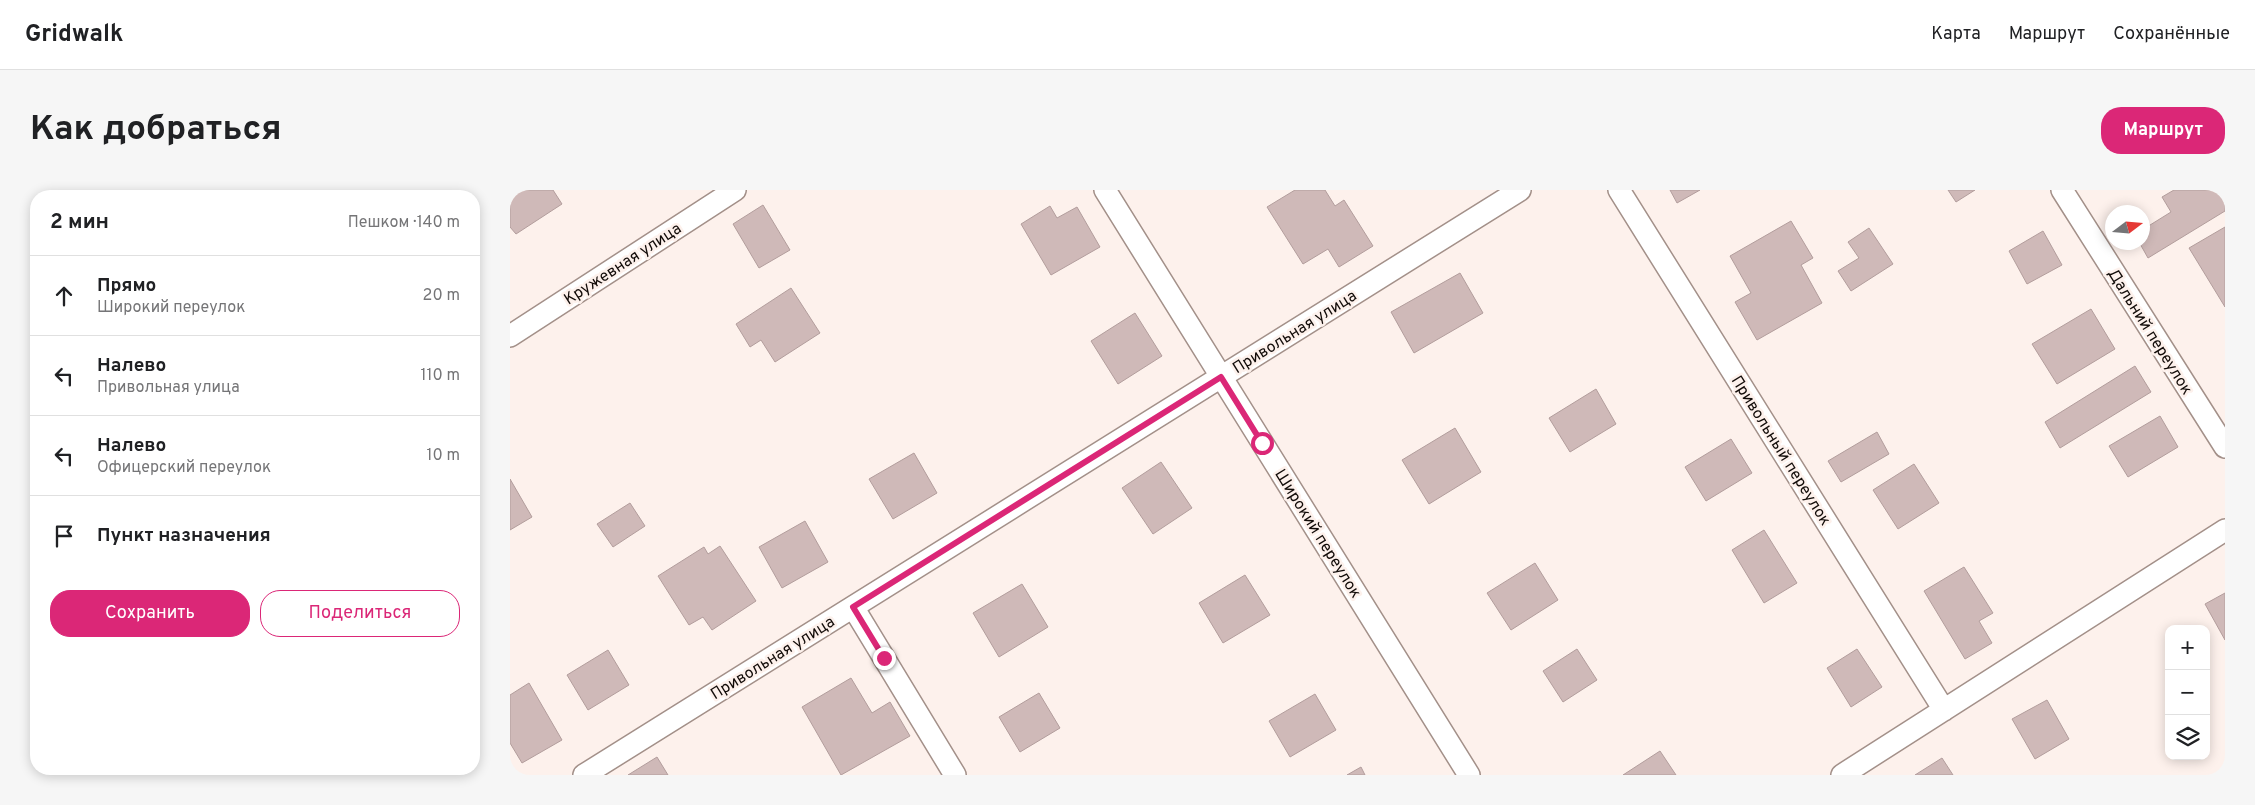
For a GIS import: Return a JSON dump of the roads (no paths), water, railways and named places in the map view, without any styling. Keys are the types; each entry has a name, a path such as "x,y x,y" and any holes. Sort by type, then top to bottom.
{"street":[{"name":"Кружевная улица","path":"510,336 735,190"},
{"name":"Широкий переулок","path":"1105,190 1468,775"},
{"name":"Привольная улица","path":"584,775 1520,190"},
{"name":"Привольный переулок","path":"1619,190 1944,710"},
{"name":"Дальний переулок","path":"2062,190 2225,447"},
{"path":"1842,775 2225,530"},
{"path":"853,607 955,775"}]}
